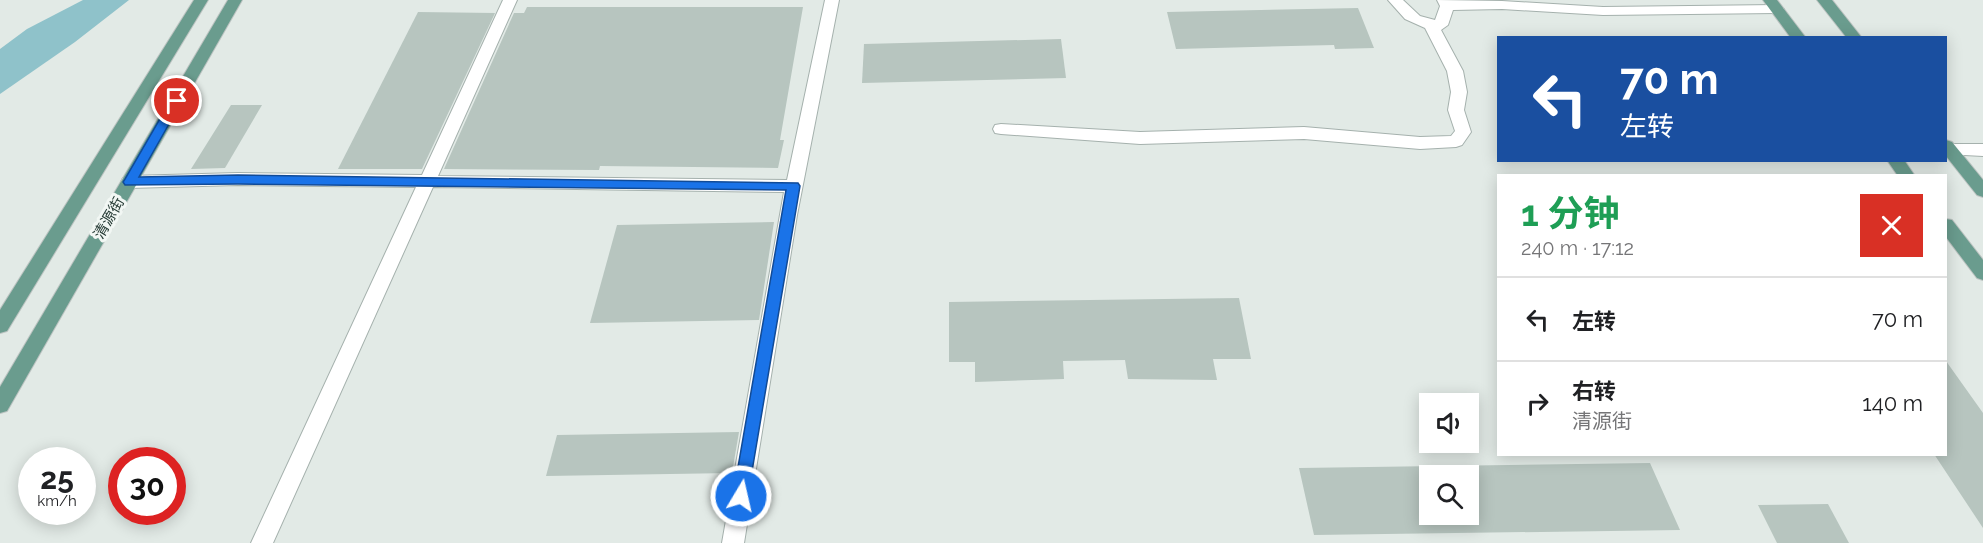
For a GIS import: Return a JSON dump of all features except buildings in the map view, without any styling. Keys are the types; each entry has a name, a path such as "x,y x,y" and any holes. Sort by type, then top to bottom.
{"main road":[{"path":"0,326 201,0"},
{"name":"清源街","path":"0,405 235,0"},
{"path":"1824,0 1853,36"},
{"path":"1773,4 1797,36"},
{"path":"1947,147 1983,191"},
{"path":"1947,226 1983,273"}],"street":[{"path":"262,543 510,0"},
{"path":"733,543 794,186 832,0"},
{"path":"1395,0 1405,12 1421,24 1441,26 1445,3 1502,4 1603,11 1773,4"},
{"path":"1001,129 1140,138 1304,133 1420,143 1456,141 1464,132 1456,111 1459,92 1455,71 1431,25"},
{"path":"1947,147 1983,150"},
{"path":"129,182 238,179 794,186"}],"water":[{"path":"83,0 129,0 75,42 0,94 0,49 27,29"}],"route":[{"path":"177,101 129,182 238,179 794,186 741,496"}]}
